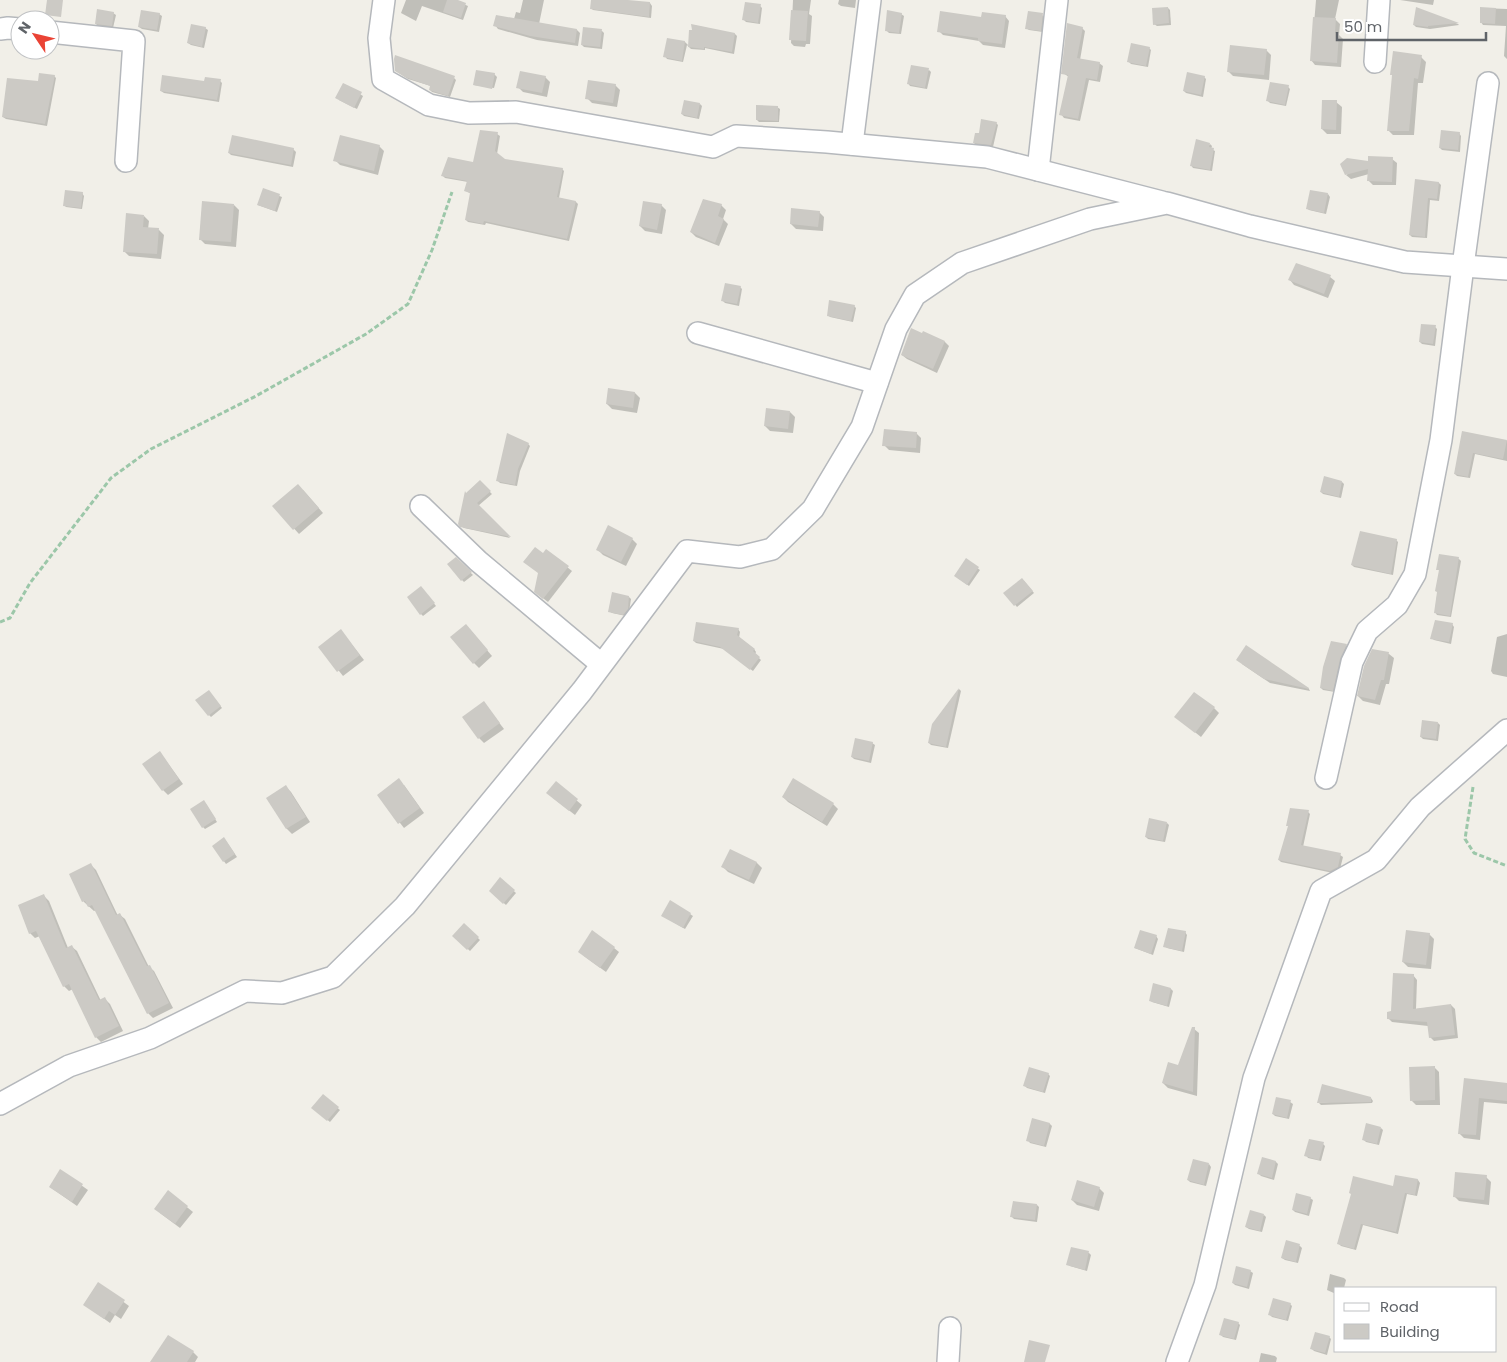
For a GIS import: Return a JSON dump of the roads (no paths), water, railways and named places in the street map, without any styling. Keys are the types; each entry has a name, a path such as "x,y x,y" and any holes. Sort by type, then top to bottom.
{"street":[{"path":"384,0 379,38 383,80 429,105 469,113 516,112 713,147 736,136 852,144 987,157 1250,226 1405,262 1507,268"},
{"path":"852,144 870,0"},
{"path":"1038,170 1057,0"},
{"path":"1375,62 1379,0"},
{"path":"60,33 134,41 126,161"},
{"path":"1326,778 1352,662 1367,631 1397,605 1415,574 1441,440 1488,83"},
{"path":"0,1104 69,1066 150,1038 245,991 282,993 333,977 405,906 582,690 687,551 740,557 772,549 813,509 862,426 896,329 915,295 962,263 1090,219 1167,203"},
{"path":"698,333 877,383"},
{"path":"421,506 478,561 602,664"},
{"path":"1177,1362 1205,1285 1254,1078 1320,891 1376,860 1420,807 1507,730"},
{"path":"948,1362 950,1328"}]}
